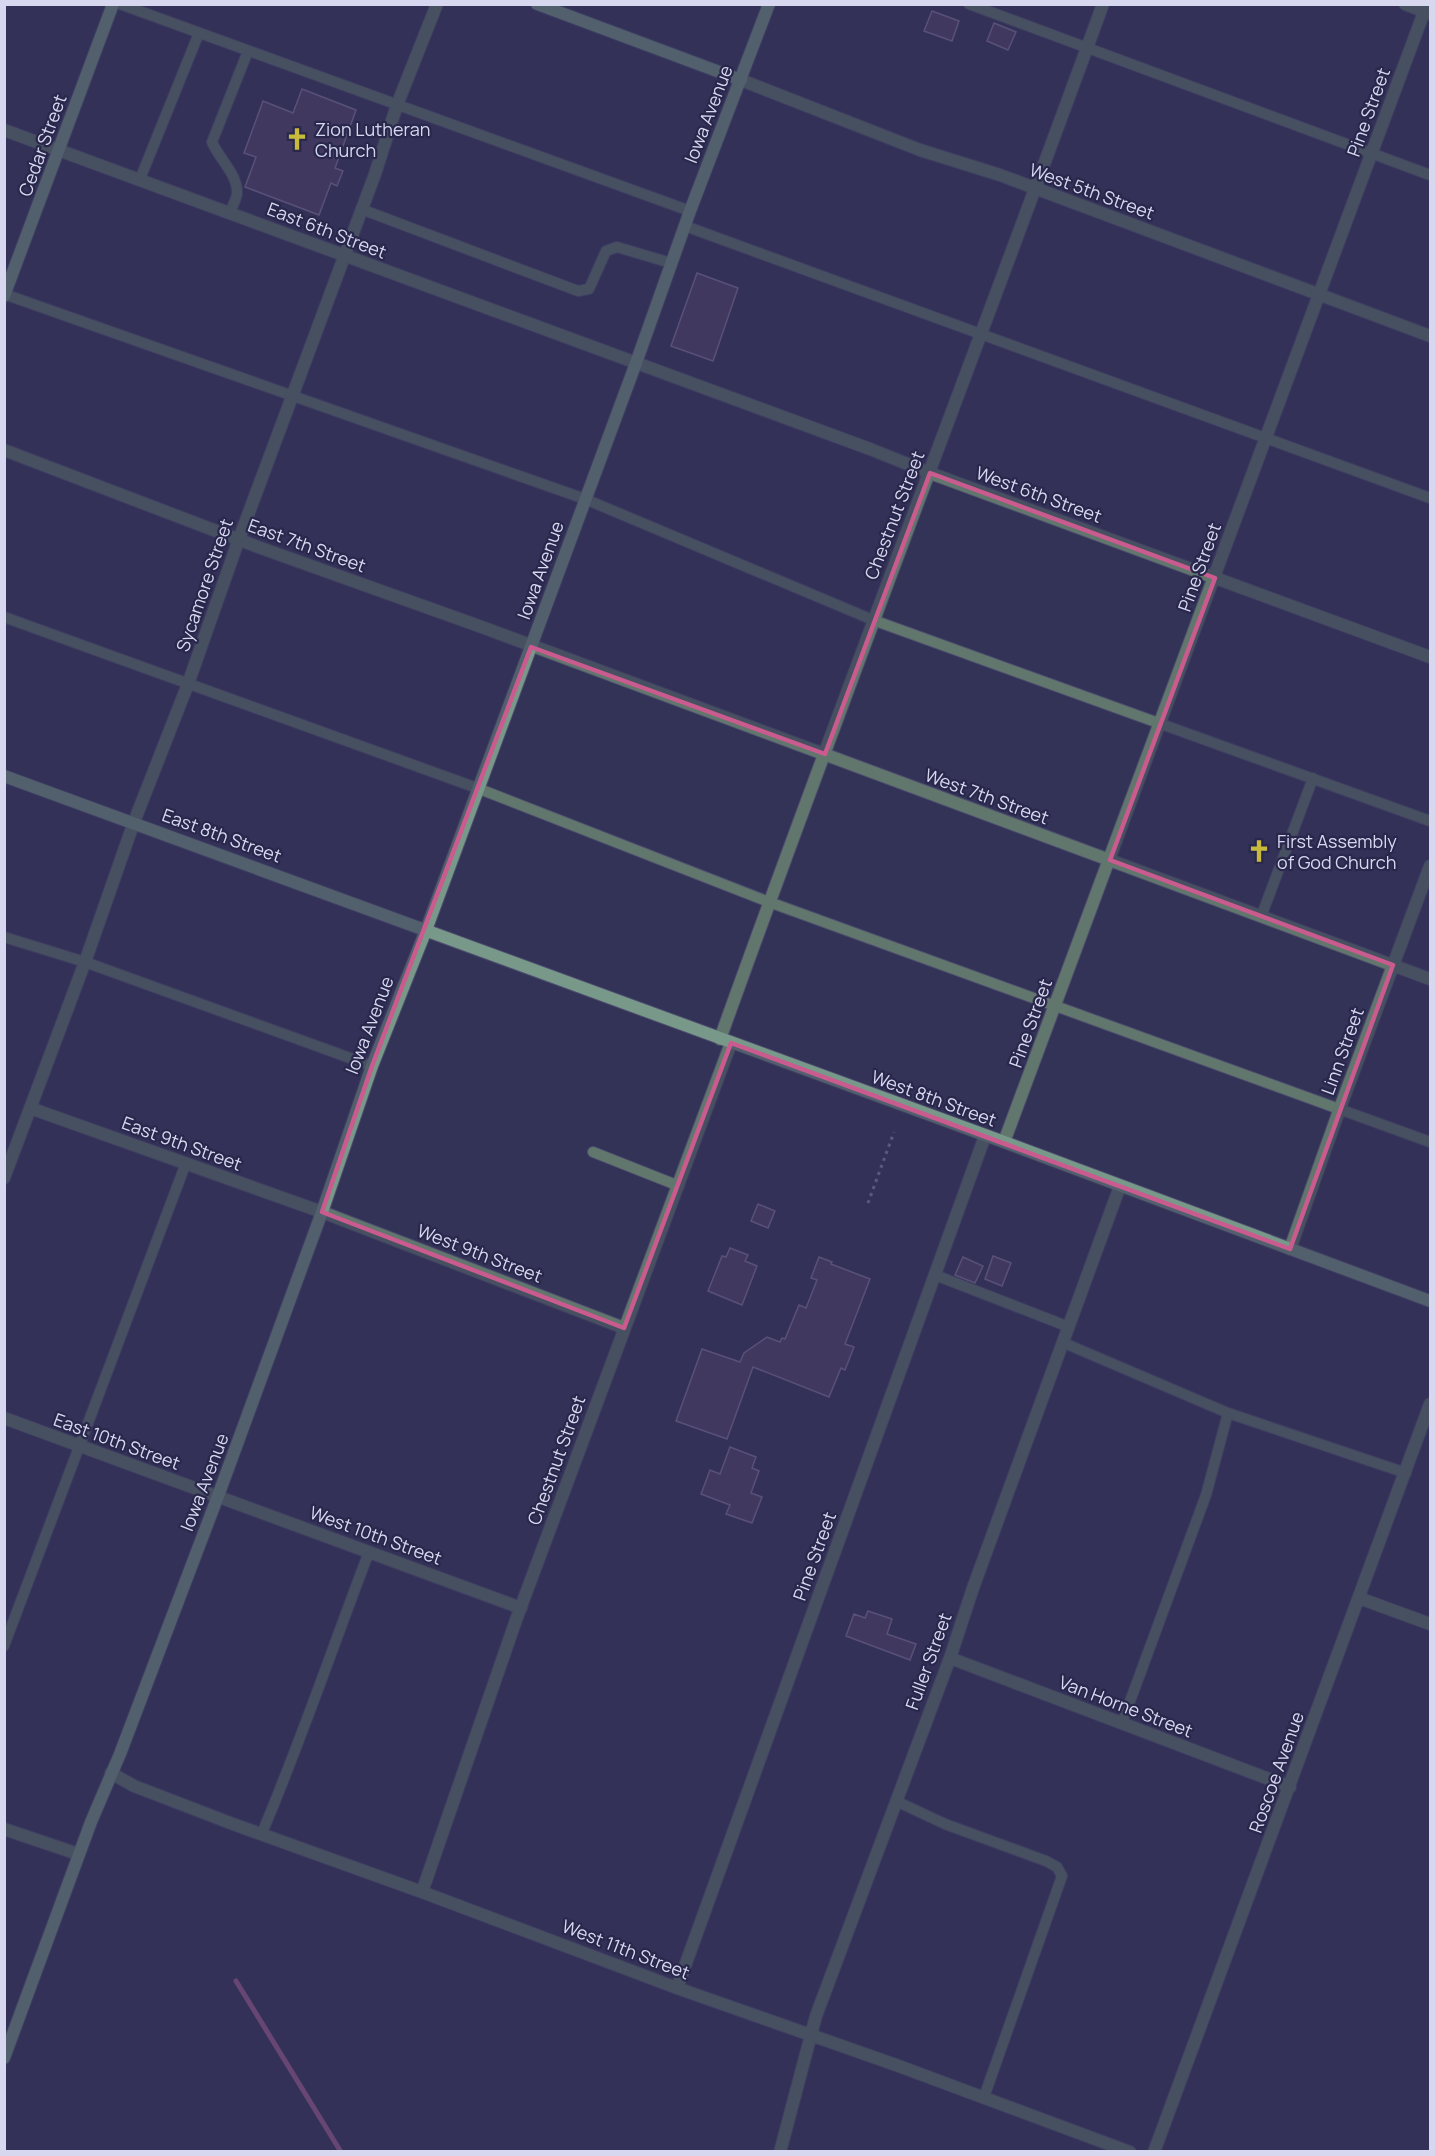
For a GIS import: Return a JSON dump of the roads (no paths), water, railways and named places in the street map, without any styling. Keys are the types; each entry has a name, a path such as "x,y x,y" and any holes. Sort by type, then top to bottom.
{"street":[{"name":"Cedar Street","path":"5,295 112,4"},
{"name":"Sycamore Street","path":"4,1178 437,4"},
{"path":"537,4 741,80"},
{"name":"Iowa Avenue","path":"4,2058 78,1854 218,1496 322,1212 372,1066 426,930 690,211 769,4"},
{"name":"Chestnut Street","path":"422,1892 470,1748 679,1185 769,902 1103,4"},
{"path":"1406,4 1427,10"},
{"name":"Pine Street","path":"1004,1142 1427,10"},
{"name":"West 5th Street","path":"741,80 920,150 1000,175 1431,336"},
{"name":"East 6th Street","path":"4,130 636,363"},
{"name":"West 6th Street","path":"636,363 1431,657"},
{"name":"East 7th Street","path":"4,450 531,646"},
{"name":"West 7th Street","path":"531,646 1431,979"},
{"name":"East 8th Street","path":"4,776 426,930"},
{"name":"Linn Street","path":"1290,1249 1431,866"},
{"name":"West 8th Street","path":"426,930 1431,1301"},
{"name":"East 9th Street","path":"30,1108 322,1212"},
{"name":"Pine Street","path":"677,1988 986,1136"},
{"name":"Fuller Street","path":"780,2151 828,1983 950,1658 995,1526 1120,1186"},
{"name":"West 9th Street","path":"322,1212 624,1328"},
{"name":"Roscoe Avenue","path":"1155,2151 1431,1404"},
{"name":"East 10th Street","path":"4,1418 218,1496"},
{"name":"West 10th Street","path":"218,1496 521,1608"},
{"path":"1359,1598 1431,1624"},
{"name":"Van Horne Street","path":"950,1658 1290,1787"},
{"name":"West 11th Street","path":"111,1773 134,1786 677,1988 1130,2151"},
{"path":"4,1829 78,1854"}],"lane":[{"path":"120,4 690,211"},
{"path":"969,4 1087,50 1431,175"},
{"path":"140,179 199,33"},
{"path":"230,213 237,194 235,184 228,166 216,152 212,142 248,51"},
{"path":"361,209 579,291 589,289 606,252 617,247 671,263"},
{"path":"685,226 1431,498"},
{"path":"5,295 292,394 585,499 873,620 1431,821"},
{"path":"4,617 477,788 769,902 1055,1008 1431,1142"},
{"path":"1261,917 1313,778"},
{"path":"4,937 85,962 372,1066"},
{"path":"593,1152 679,1185"},
{"path":"4,1646 186,1163"},
{"path":"935,1275 1069,1327"},
{"path":"1064,1343 1228,1413 1406,1473"},
{"path":"1122,1723 1206,1495 1228,1413"},
{"path":"262,1833 295,1755 316,1690 369,1552"},
{"path":"896,1801 945,1824 1046,1861 1057,1868 1062,1876 984,2097"}],"waterway":[{"path":"236,1981 341,2152"}],"place":[{"name":"Zion Lutheran Church","path":"297,139"},
{"name":"First Assembly of God Church","path":"1259,851"}]}
